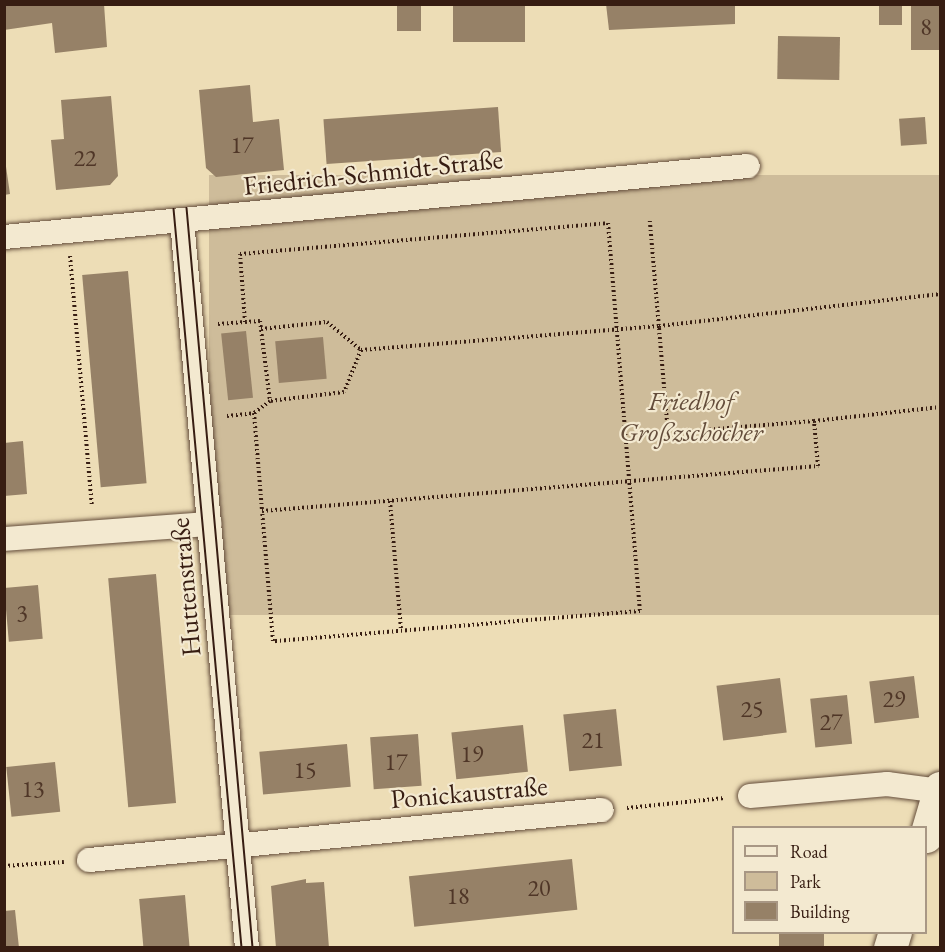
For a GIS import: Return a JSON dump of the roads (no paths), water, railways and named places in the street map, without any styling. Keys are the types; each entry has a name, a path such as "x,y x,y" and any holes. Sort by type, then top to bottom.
{"main road":[{"path":"927,833 940,790"}],"street":[{"name":"Friedrich-Schmidt-Straße","path":"4,237 748,166"},
{"name":"Huttenstraße","path":"182,221 247,948"},
{"path":"4,540 209,524"},
{"path":"750,796 887,784 940,790"},
{"name":"Ponickaustraße","path":"89,860 238,843 602,810"}],"tram line":[{"path":"187,208 253,948"},
{"path":"174,209 242,948"}],"park label":[{"name":"Friedhof Großzschocher","path":"691,416"}]}
